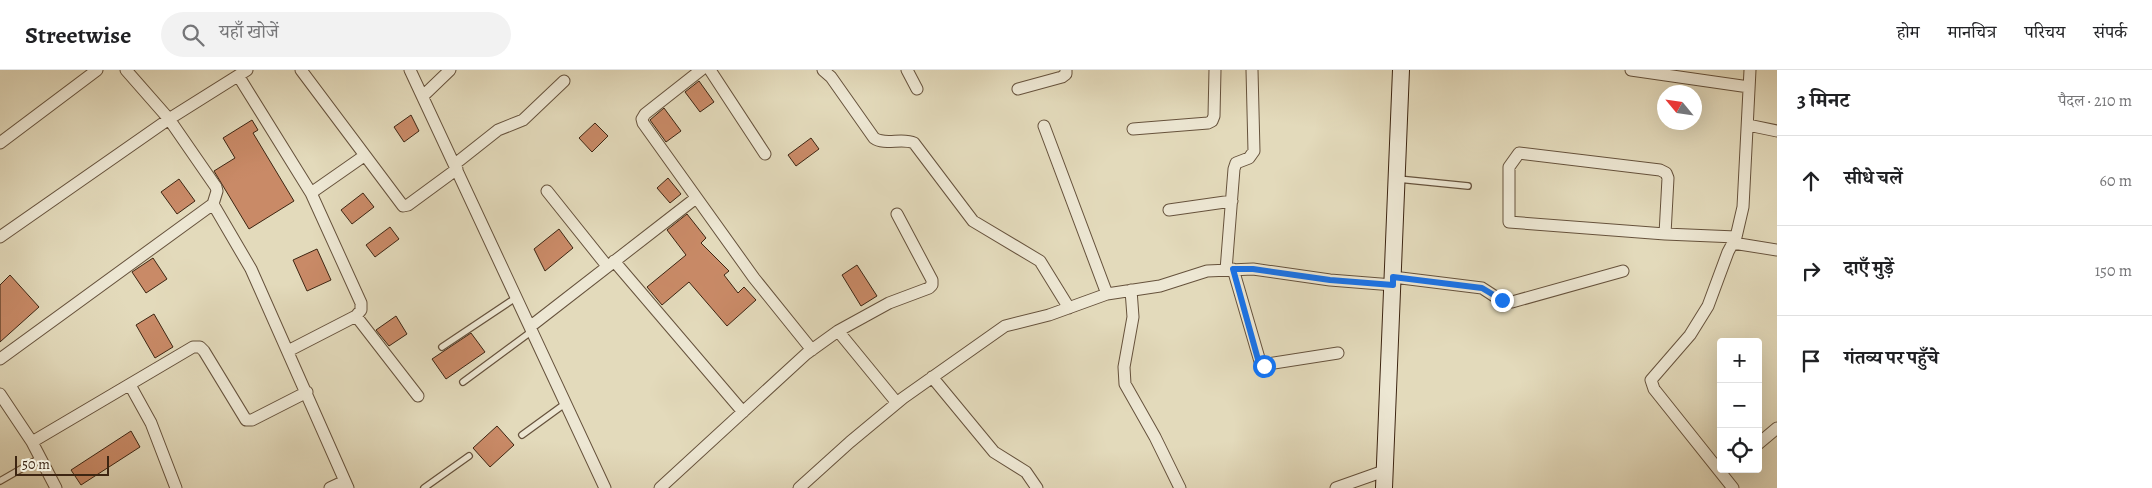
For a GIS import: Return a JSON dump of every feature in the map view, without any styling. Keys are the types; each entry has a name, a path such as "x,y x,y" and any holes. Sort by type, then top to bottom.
{"main road":[{"path":"1384,488 1400,70"}],"street":[{"path":"0,143 97,70"},
{"path":"0,359 213,204 217,191 216,187 169,119 126,70"},
{"path":"301,70 403,206 408,205 456,167 498,130 523,120 564,81"},
{"path":"410,70 605,488"},
{"path":"423,96 450,70"},
{"path":"701,70 645,114 642,119 643,123 754,278 812,350"},
{"path":"710,70 765,154"},
{"path":"823,70 831,77 874,138 878,141 901,140 914,143 973,220 1040,261 1069,308"},
{"path":"907,70 917,89"},
{"path":"1018,89 1062,76 1066,74 1066,70"},
{"path":"1133,129 1208,123 1212,121 1214,116 1215,70"},
{"path":"1252,70 1254,151 1249,158 1236,163 1234,169 1230,270 1261,365 1338,353"},
{"path":"1631,70 1749,87"},
{"path":"1717,466 1654,389 1651,380 1690,335 1708,306 1735,240 1744,207 1750,70"},
{"path":"0,237 169,119 243,73 311,193 361,303 361,310 356,316 288,351"},
{"path":"1748,125 1777,131"},
{"path":"1044,126 1107,294"},
{"path":"1666,234 1668,178 1666,172 1519,153 1509,167 1509,222 1735,240 1777,250"},
{"path":"311,193 364,156"},
{"path":"547,191 743,412"},
{"path":"532,328 610,263 696,198"},
{"path":"1169,210 1232,201"},
{"path":"213,204 251,269 307,392 346,485 330,488"},
{"path":"660,488 812,350 838,331 889,304 929,288 932,285 932,280 897,214"},
{"path":"799,488 897,403 1005,326 1049,315 1107,294 1160,286 1207,271 1253,269 1330,280 1393,281 1482,288 1502,300 1512,302 1623,272"},
{"path":"1131,290 1133,317 1124,366 1125,384 1155,436 1180,488"},
{"path":"356,316 418,396"},
{"path":"838,331 897,403"},
{"path":"32,442 193,347 200,347 246,420 252,420 307,392"},
{"path":"932,377 994,452 1026,472 1037,488"},
{"path":"130,385 151,423 176,488"},
{"path":"0,394 32,442 56,488"},
{"path":"1762,441 1777,428"},
{"path":"1336,488 1384,471"},
{"path":"1722,473 1733,488"}],"lane":[{"path":"1397,179 1468,186"},
{"path":"442,347 517,297"},
{"path":"464,382 532,328"},
{"path":"522,435 566,403"},
{"path":"424,488 469,456"},
{"path":"0,481 40,458"}],"building":[{"path":"699,81 714,102 700,112 685,92"},
{"path":"664,108 681,131 666,142 650,120"},
{"path":"411,115 419,131 404,142 394,127"},
{"path":"252,120 258,130 253,133 294,201 249,229 214,171 235,158 223,138"},
{"path":"595,123 608,136 592,152 579,138"},
{"path":"811,138 819,149 796,166 788,155"},
{"path":"668,178 681,194 670,203 657,188"},
{"path":"179,179 195,201 177,214 161,192"},
{"path":"363,193 374,207 352,224 341,210"},
{"path":"687,214 706,238 701,243 729,271 724,275 738,293 744,287 756,300 727,326 689,282 662,305 647,287 686,255 667,230"},
{"path":"390,227 399,239 375,257 366,245"},
{"path":"559,229 573,248 545,271 534,249"},
{"path":"317,249 331,280 307,291 293,260"},
{"path":"153,258 167,279 146,293 132,272"},
{"path":"857,265 877,296 861,306 842,275"},
{"path":"10,275 39,307 0,342 0,285"},
{"path":"154,314 173,347 155,358 136,325"},
{"path":"396,316 407,334 389,346 376,330"},
{"path":"471,333 485,352 446,379 432,359"},
{"path":"497,426 514,445 490,467 473,448"},
{"path":"131,431 140,447 81,485 71,470"}],"route":[{"path":"1264,366 1259,363 1233,269 1253,269 1330,280 1393,285 1393,277 1482,288 1502,300"}]}
